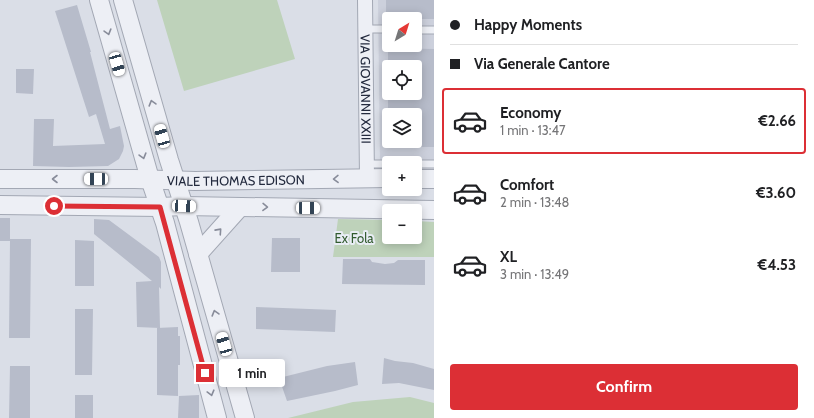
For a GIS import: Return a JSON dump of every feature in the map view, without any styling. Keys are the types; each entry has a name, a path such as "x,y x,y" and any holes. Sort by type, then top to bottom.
{"street":[{"path":"99,0 150,179 160,207 217,418"},
{"path":"123,0 245,418"},
{"name":"VIA GIOVANNI XXIII","path":"365,0 367,171"},
{"name":"VIALE THOMAS EDISON","path":"0,179 150,179 195,181 367,171 382,176"},
{"path":"82,179 82,206"},
{"path":"422,179 434,179"},
{"name":"VIALE THOMAS EDISON","path":"0,205 434,210"},
{"path":"198,254 240,207"}],"lane":[{"path":"366,29 382,29"},
{"path":"422,30 434,30"},
{"path":"422,164 434,164"},
{"path":"367,171 382,166"}],"shaded area":[{"path":"378,0 434,0 434,163 422,163 422,156 382,156 382,162 380,162"}],"green space":[{"path":"157,0 277,0 295,59 184,91"},
{"name":"Ex Fola","path":"338,219 382,220 382,244 422,244 422,221 434,222 434,257 333,257"},
{"path":"410,397 434,403 434,418 288,418 353,402"}],"building":[{"path":"386,0 434,0 434,19 422,19 422,12 386,12"},
{"path":"77,5 91,52 110,129 120,126 124,146 123,151 119,159 108,166 33,166 34,119 54,119 53,146 105,144 96,114 89,117 55,11"},
{"path":"422,49 434,49 434,147 422,147 422,108 388,108 388,100 422,100 422,60 388,60 388,52 422,52"},
{"path":"16,69 34,69 33,94 16,93"},
{"path":"0,218 10,218 10,239 31,239 30,338 9,338 10,241 0,241"},
{"path":"94,219 109,220 159,257 161,262 161,289 159,287 160,328 137,327 136,282 152,281 94,234"},
{"path":"272,238 300,238 300,272 271,272"},
{"path":"75,240 94,241 94,286 75,286"},
{"path":"343,259 370,259 372,262 385,264 394,263 398,260 425,260 425,285 342,284"},
{"path":"256,307 336,310 335,332 256,329"},
{"path":"75,309 93,309 92,375 75,375"},
{"path":"178,327 178,336 180,336 180,365 178,365 178,396 157,395 157,328"},
{"path":"384,358 413,363 434,369 434,390 399,383 382,384"},
{"path":"355,362 358,385 287,401 279,378 327,366"},
{"path":"10,366 30,366 30,418 9,418"},
{"path":"75,395 93,395 93,418 75,418"},
{"path":"199,395 199,418 178,418 179,396"}],"route":[{"path":"54,206 160,207 205,373"}]}
